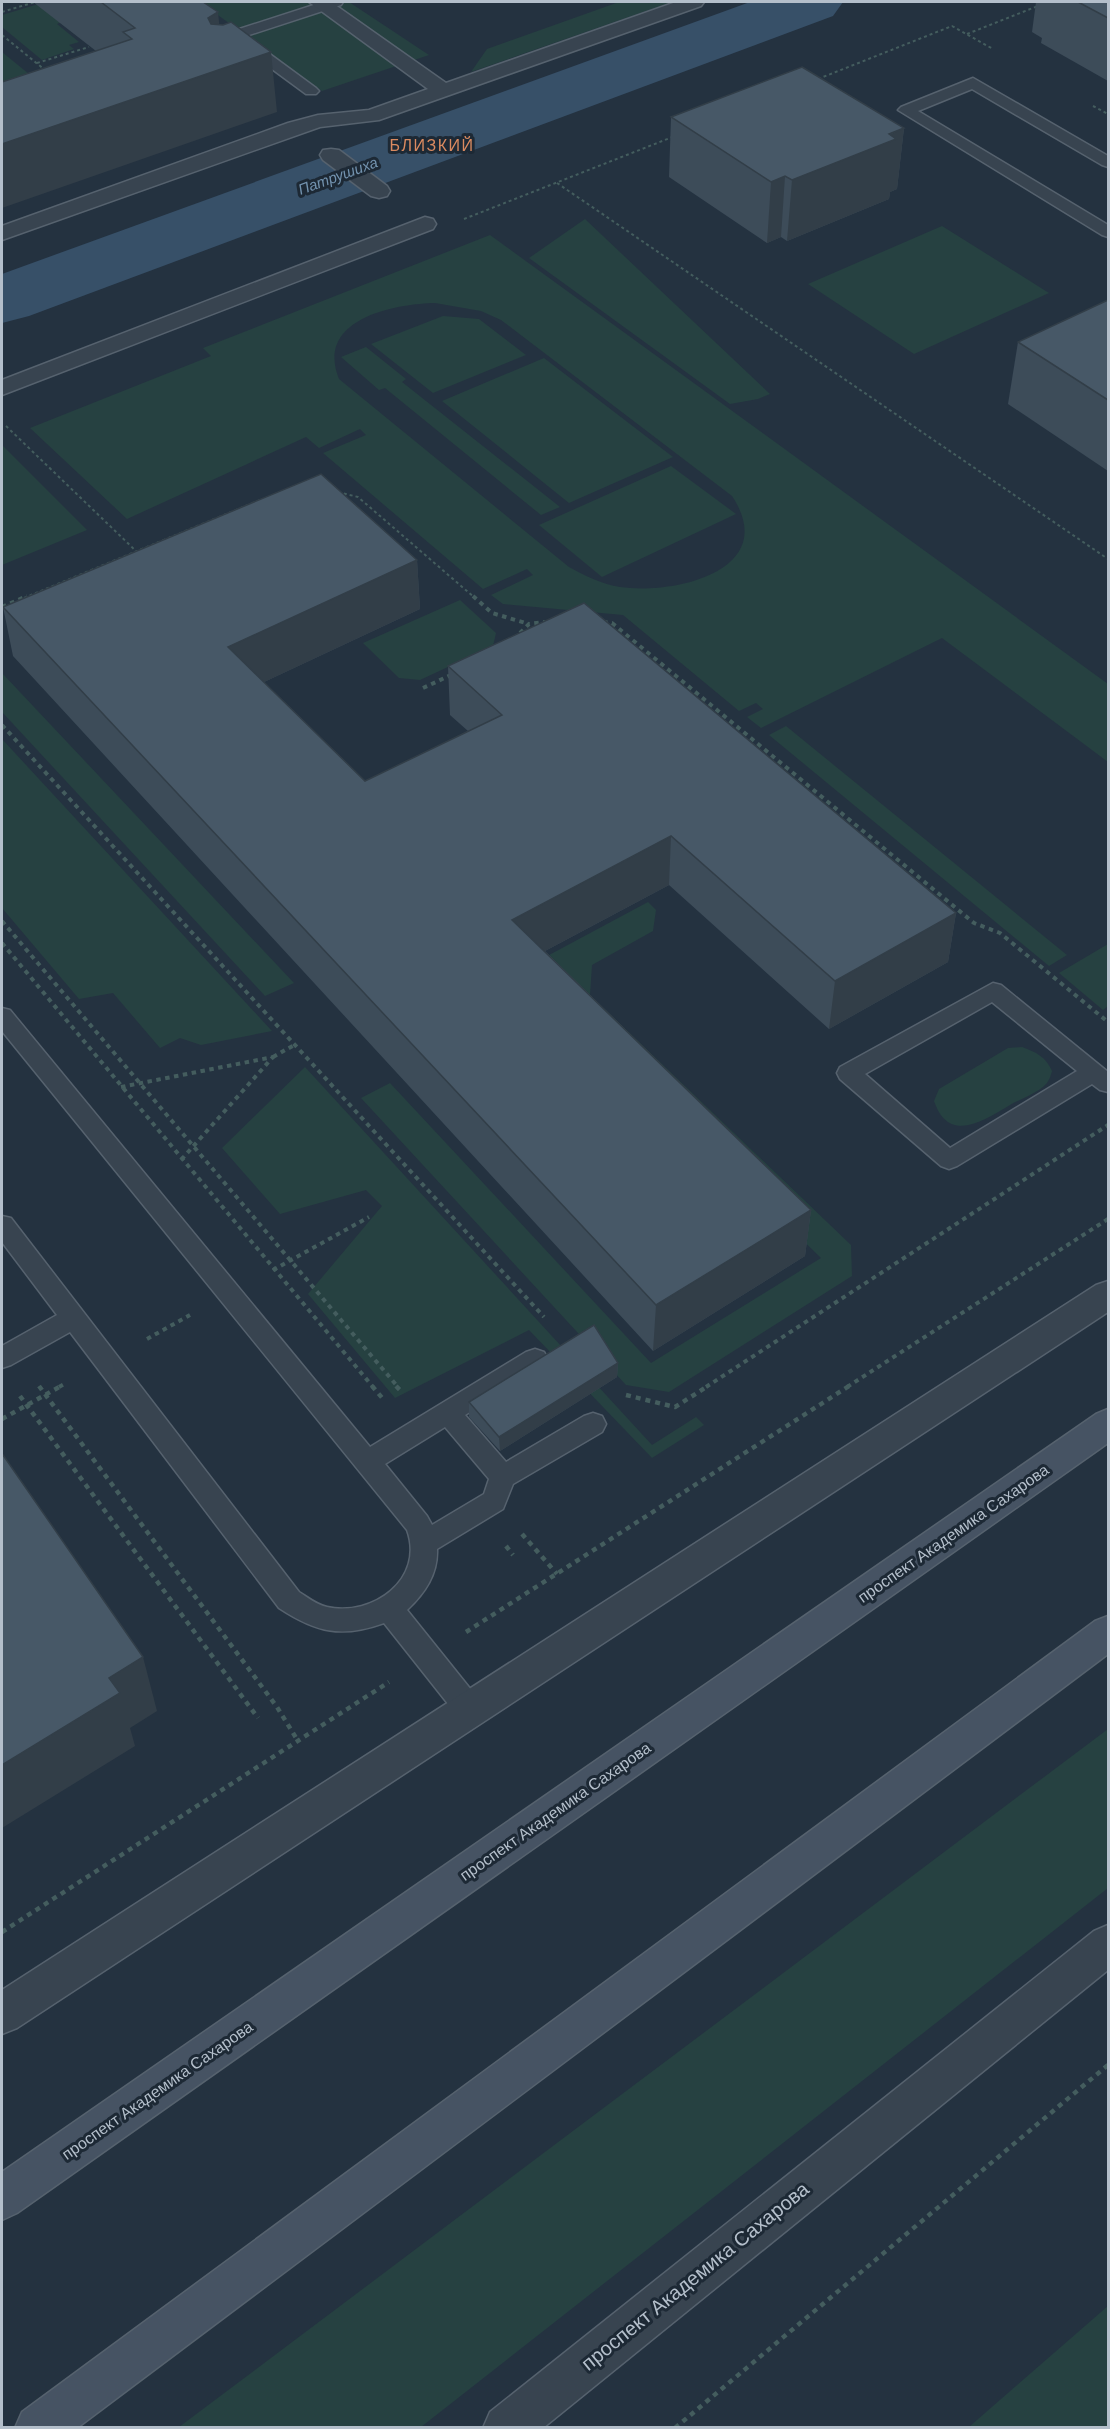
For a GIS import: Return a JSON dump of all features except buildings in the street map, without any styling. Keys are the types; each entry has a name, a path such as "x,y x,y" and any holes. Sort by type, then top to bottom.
{"street":[{"path":"2,233 302,133 318,121 372,116 694,2"},
{"path":"326,3 442,90"},
{"path":"331,155 379,191"},
{"path":"2,388 425,224 401,208"},
{"path":"2,2014 1108,1296"},
{"name":"проспект Академика Сахарова","path":"2,2198 1108,1424"},
{"path":"38,2427 1108,1633"},
{"name":"проспект Академика Сахарова","path":"506,2427 1108,1945"}],"lane":[{"path":"311,91 264,64 230,32 326,3"},
{"path":"1108,162 973,83 906,110 1108,232"},
{"path":"993,991 1101,1078 950,1160 848,1073 993,991"},
{"path":"2,1017 418,1524 424,1543 422,1563 414,1589 390,1609 360,1619 330,1620 307,1612 289,1599 2,1225"},
{"path":"7,1355 73,1318"},
{"path":"367,1462 535,1359"},
{"path":"429,1423 491,1496"},
{"path":"424,1543 593,1424"},
{"path":"390,1609 470,1710"}],"path":[{"path":"2,12 35,2"},
{"path":"809,83 952,26 966,34 1040,6"},
{"path":"2,35 45,70"},
{"path":"37,63 89,47"},
{"path":"462,219 677,135"},
{"path":"556,183 1108,560"},
{"path":"2,421 144,558"},
{"path":"335,491 357,497 492,613 529,624 551,622"},
{"path":"2,607 268,496"},
{"path":"592,621 612,623 974,923 1000,933 1108,1022"},
{"path":"515,638 529,624"},
{"path":"423,688 452,675"},
{"path":"2,725 549,1322"},
{"path":"2,921 429,1423"},
{"path":"2,943 274,1269 429,1423"},
{"path":"121,1087 273,1057 296,1044"},
{"path":"182,1160 273,1057"},
{"path":"622,1394 675,1407 1108,1125"},
{"path":"2,1419 369,1217"},
{"path":"2,1932 1108,1219"},
{"path":"7,1355 45,1395 276,1707 298,1741"},
{"path":"14,1388 258,1718"},
{"path":"491,1496 557,1574"},
{"path":"491,1496 513,1555"},
{"path":"675,2427 1108,2065"}],"green space":[{"path":"45,2 61,22 57,24 79,42 69,45 74,49 42,60 2,27 2,15"},
{"path":"200,2 349,2 429,55 322,91"},
{"path":"619,2 672,2 471,72 487,49"},
{"path":"2,52 51,92 2,118"},
{"path":"585,219 770,394 758,399 730,404 529,258"},
{"path":"942,226 1049,293 914,354 808,284"},
{"path":"490,235 1108,684 1108,762 942,638 761,728 747,717 763,709 756,703 739,711 623,615 503,604 491,595 533,575 527,569 483,589 323,453 366,435 360,429 319,448 306,437 127,519 30,428 211,356 203,348","holes":["435,303 481,311 501,320 732,496 744,521 743,543 733,559 715,572 693,581 668,587 620,587 587,576 569,567 339,379 334,359 338,342 347,329 362,319 379,312 418,304"]},
{"path":"443,316 479,319 526,355 433,393 371,344"},
{"path":"366,347 406,379 402,382 560,507 541,515 385,388 379,390 341,357"},
{"path":"544,358 673,457 569,503 442,401"},
{"path":"2,445 87,530 2,565"},
{"path":"671,466 736,514 602,577 539,525"},
{"path":"460,600 496,633 493,646 420,680 399,678 363,643"},
{"path":"2,673 294,983 265,996 2,712"},
{"path":"786,726 1067,955 1049,966 769,735"},
{"path":"2,739 272,1031 201,1045 180,1038 160,1048 113,993 79,999 2,908"},
{"path":"648,902 656,910 653,931 592,965 590,995 851,1245 852,1276 669,1392 626,1385 361,1098 390,1083 651,1363 821,1258 523,969"},
{"path":"1108,944 1108,1006 1103,1010 1059,973"},
{"path":"1022,1047 1040,1056 1050,1066 1051,1074 1043,1087 989,1117 968,1125 958,1126 949,1122 941,1114 934,1101 939,1089 1008,1048"},
{"path":"305,1067 652,1445 696,1417 704,1425 652,1458 529,1330 395,1398 308,1294 382,1206 366,1190 280,1214 222,1148"},
{"path":"1108,1729 1108,1888 421,2427 179,2427"},
{"path":"1108,2306 1108,2427 969,2427"}],"waterway":[{"name":"Патрушиха","path":"2,300 810,2"}],"district":[{"name":"БЛИЗКИЙ","path":"432,145"}]}
